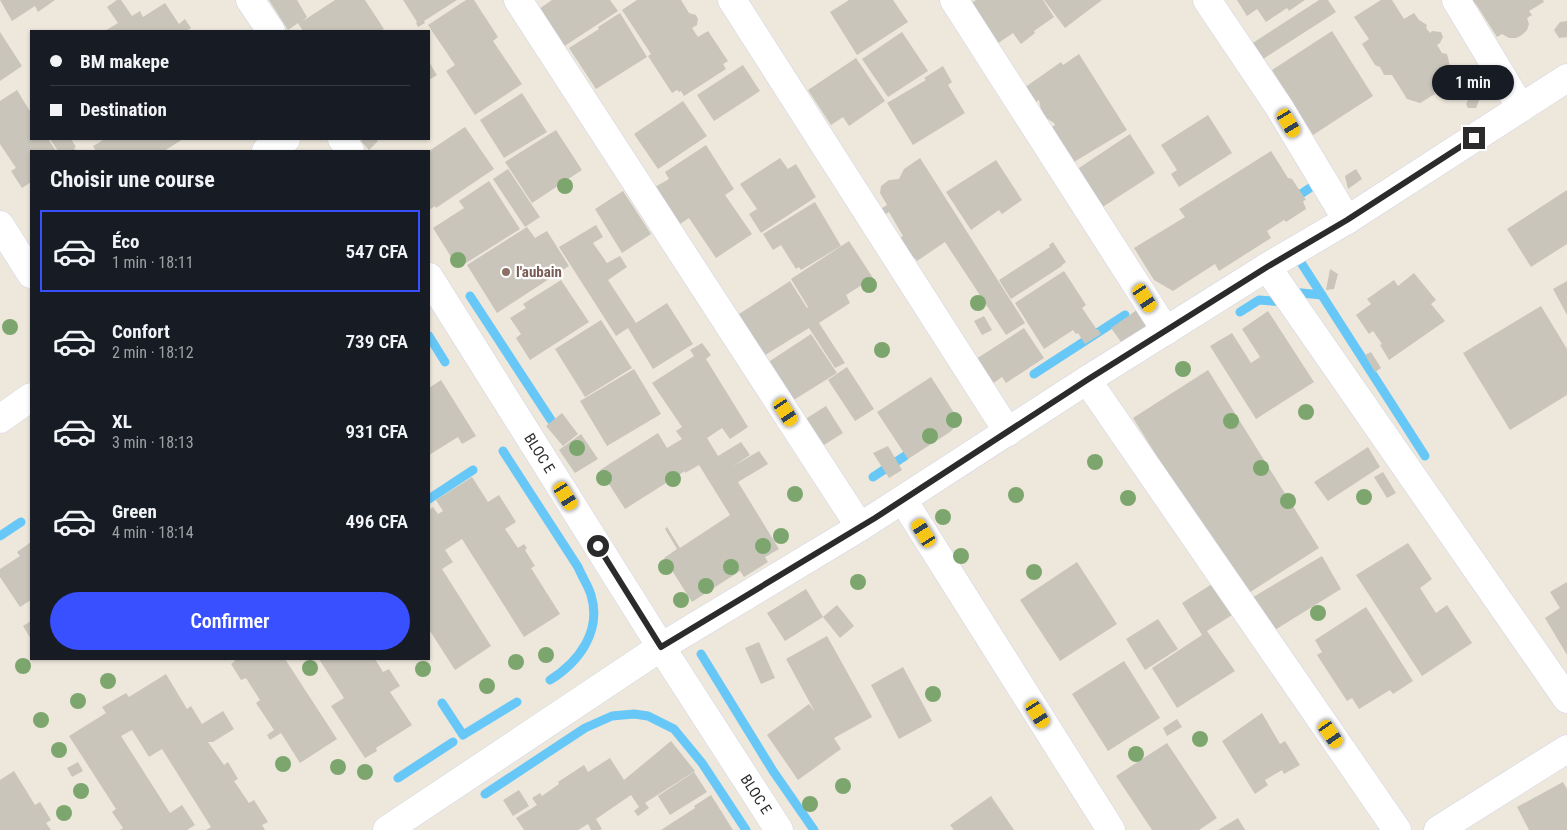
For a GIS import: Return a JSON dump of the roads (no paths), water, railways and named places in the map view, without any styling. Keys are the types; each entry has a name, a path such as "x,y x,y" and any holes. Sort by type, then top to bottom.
{"street":[{"path":"250,0 270,30"},
{"path":"518,0 860,527"},
{"path":"732,0 1008,432"},
{"path":"954,0 1166,331"},
{"path":"1207,0 1279,107 1347,220"},
{"path":"1456,0 1521,108"},
{"path":"387,830 661,647 903,500 1087,380 1267,267 1347,220 1567,78"},
{"path":"268,150 284,140"},
{"path":"0,225 30,272"},
{"path":"1267,267 1567,699"},
{"name":"BLOC E","path":"430,279 661,647 779,830"},
{"path":"1087,380 1398,830"},
{"path":"0,419 30,398"},
{"path":"903,500 1111,830"},
{"path":"1438,830 1567,749"}],"waterway":[{"path":"1293,199 1310,188"},
{"path":"1300,261 1425,456"},
{"path":"1291,292 1322,295"},
{"path":"470,296 551,420"},
{"path":"1240,312 1259,300 1284,302"},
{"path":"1034,374 1125,315"},
{"path":"430,338 445,362"},
{"path":"503,451 578,567 591,595 594,608 591,633 586,644 579,655 561,673 550,680"},
{"path":"873,477 905,456"},
{"path":"430,498 473,470"},
{"path":"0,536 21,522"},
{"path":"701,654 773,771 814,830"},
{"path":"442,703 463,735 517,702"},
{"path":"485,794 585,728 612,716 634,714 648,716 674,729 702,763 746,830"},
{"path":"398,778 453,742"}],"place":[{"name":"l'aubain","path":"506,272"}]}
